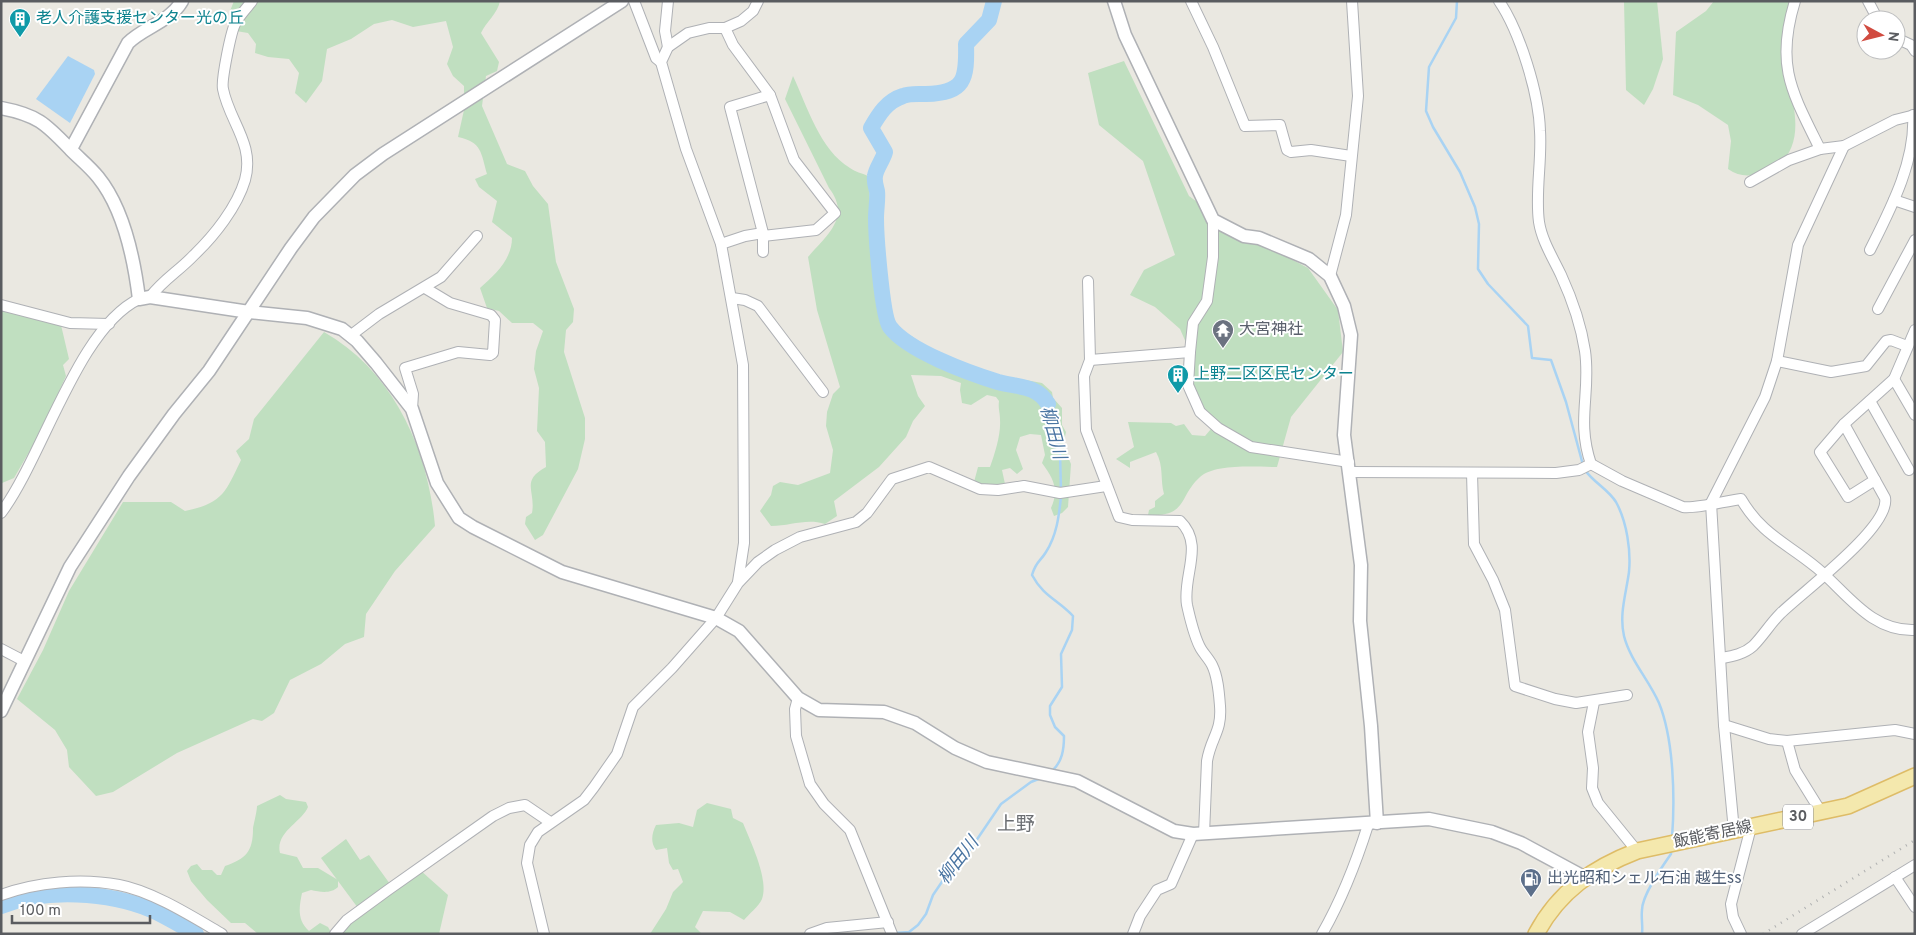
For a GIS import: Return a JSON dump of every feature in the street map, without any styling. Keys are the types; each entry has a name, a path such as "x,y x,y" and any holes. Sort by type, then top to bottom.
{"main road":[{"name":"飯能寄居線","path":"1536,934 1552,908 1567,890 1584,877 1610,862 1637,851 1848,806 1915,776"}],"street":[{"path":"71,149 128,43 142,31 168,17 182,1"},
{"path":"1,513 38,449 74,375 93,343 125,305 145,298 194,255 238,198 248,165 240,130 225,96 223,75 234,24 252,1"},
{"path":"1,711 79,552 129,476 174,414 209,372 291,248 314,217 355,175 425,124 622,1"},
{"path":"634,1 656,58 661,62 686,149 721,244 732,298 743,365 744,542 738,583"},
{"path":"668,1 665,31 668,47"},
{"path":"661,62 668,47 688,34 709,28 725,28 741,21 753,11 758,1"},
{"path":"1114,1 1125,35 1136,60 1213,220 1213,256 1207,301 1193,323 1188,385 1200,412 1218,428 1251,447 1350,467 1556,473 1586,466 1676,506 1691,509 1711,503 1740,499 1766,532 1824,574 1850,602 1878,621 1894,629 1915,630"},
{"path":"1191,1 1245,126 1280,125 1287,150 1292,152 1311,150 1351,156"},
{"path":"1330,276 1346,215 1358,96 1352,1"},
{"path":"1499,1 1518,38 1536,104 1540,130 1539,223 1546,246 1573,302 1584,344 1586,371 1583,430 1586,466"},
{"path":"1795,1 1787,34 1787,72 1793,94 1820,148"},
{"path":"721,244 745,236 816,230 835,213 794,160 770,95 733,45 725,28"},
{"path":"1906,43 1911,45 1915,51"},
{"path":"763,252 763,235 730,107 770,95"},
{"path":"1,108 19,111 43,122 98,178 115,208 129,245 145,298"},
{"path":"1750,182 1789,160 1820,148 1844,146 1895,120 1914,115 1915,130 1910,154 1894,200 1870,250"},
{"path":"1734,831 1724,725 1722,658 1711,503 1765,397 1777,360 1798,246 1844,146"},
{"path":"1894,200 1915,207"},
{"path":"1213,220 1244,236 1258,238 1302,256 1330,276 1342,301 1350,335 1344,435 1350,467 1361,566 1360,621 1372,726 1373,824 1337,908 1322,934"},
{"path":"350,336 373,318 441,277 477,236"},
{"path":"1878,309 1915,240"},
{"path":"1088,281 1090,360 1084,376 1086,430 1119,517 1124,520 1180,521 1187,528 1192,543 1187,605 1200,646 1212,664 1216,678 1220,714 1219,731 1213,738 1207,760 1198,834 1171,884 1157,890 1140,916 1133,934"},
{"path":"412,409 413,394 405,368 458,352 490,355 493,353 495,320 491,315 450,303 425,288"},
{"path":"145,298 316,320 342,330 350,336 391,380 412,409 437,483 460,518 473,527 562,572 716,618 739,631 798,698 819,710 884,712 915,723 956,748 988,762 1077,781 1174,831 1198,834 1430,819 1492,832 1521,843 1584,877"},
{"path":"732,298 745,300 758,306 823,392"},
{"path":"1,305 70,323 109,324"},
{"path":"1875,480 1848,497 1820,452 1844,424 1894,379 1915,330"},
{"path":"1777,360 1831,372 1866,366 1886,341 1907,346"},
{"path":"1090,360 1190,352"},
{"path":"1894,379 1915,415"},
{"path":"1870,401 1909,470"},
{"path":"1722,658 1742,654 1753,646 1769,624 1865,537 1884,512 1885,498 1844,424"},
{"path":"544,934 527,863 528,852 538,832 573,808 589,793 617,754 633,707 672,668 716,618 738,583 758,562 800,537 856,522 867,512 892,479 929,467 980,489 998,490 1024,486 1060,493 1106,486"},
{"path":"1472,472 1474,544 1493,580 1504,610 1515,686 1555,699 1576,702 1594,702 1626,695"},
{"path":"1,649 24,661"},
{"path":"798,698 795,709 796,736 810,784 824,804 850,830 892,934"},
{"path":"1594,702 1588,732 1593,768 1592,788 1598,802 1637,851"},
{"path":"1724,725 1769,739 1787,740 1895,730 1915,734"},
{"path":"1787,740 1795,770 1821,812"},
{"path":"335,934 347,920 493,816 509,808 525,805 550,822"},
{"path":"1741,934 1733,917 1731,904 1751,827"},
{"path":"1802,934 1915,865"},
{"path":"1895,876 1915,907"},
{"path":"1,895 28,887 67,883 120,885 172,906 222,934"},
{"path":"810,934 827,928 888,922"}],"green space":[{"path":"234,1 500,1 497,10 481,33 499,62 497,71 486,76 482,106 507,164 525,171 533,186 548,204 556,262 574,309 573,322 566,330 564,352 585,418 585,439 578,469 543,535 535,540 525,524 526,517 532,513 531,482 538,472 546,467 545,442 537,431 539,388 534,369 536,351 543,331 533,323 512,323 499,311 487,308 480,288 497,272 506,260 512,238 492,222 497,201 479,187 475,179 487,174 479,150 472,142 458,137 464,110 464,86 453,76 447,64 453,47 446,21 413,27 392,20 374,24 351,39 327,49 322,81 306,103 295,93 299,73 289,59 268,57 255,53 256,44 248,33 230,30 230,11"},
{"path":"1624,1 1657,1 1663,59 1653,89 1644,105 1626,90"},
{"path":"1714,1 1792,1 1785,73 1795,114 1795,135 1788,153 1782,161 1759,174 1741,175 1728,169 1731,141 1728,125 1698,105 1673,95 1676,32 1706,11"},
{"path":"1124,61 1189,196 1234,229 1308,268 1338,310 1343,352 1291,417 1277,467 1237,467 1207,473 1193,484 1176,509 1161,515 1148,515 1149,510 1155,507 1155,501 1164,494 1160,462 1156,452 1130,462 1130,468 1116,459 1134,447 1128,422 1171,423 1176,426 1184,424 1192,435 1205,436 1216,423 1204,413 1192,387 1195,363 1180,329 1155,307 1130,295 1144,270 1175,255 1143,161 1099,125 1088,73"},
{"path":"793,76 809,114 830,150 852,169 868,176 877,293 884,326 893,335 902,331 913,337 930,351 958,361 974,378 987,381 1004,376 1042,383 1052,392 1053,398 1062,408 1062,425 1066,432 1063,446 1071,464 1068,507 1062,513 1054,516 1051,508 1055,490 1050,474 1042,463 1045,455 1041,435 1030,434 1020,437 1016,450 1023,469 1017,474 1010,468 1002,470 1005,484 995,487 974,482 978,467 990,467 994,456 1000,431 999,401 996,397 987,395 971,405 962,403 961,383 941,376 911,375 918,396 925,406 913,421 906,437 879,467 834,501 837,516 825,524 805,522 771,526 760,511 771,495 773,486 780,482 798,485 830,473 833,450 826,426 827,412 833,394 840,387 817,310 808,257 834,225 838,208 835,198 785,99"},
{"path":"12,310 61,325 69,359 63,365 66,376 40,433 14,478 2,483 1,311"},
{"path":"324,332 348,348 369,368 388,390 403,415 415,441 424,469 431,497 435,526 395,571 366,614 364,637 345,644 321,664 290,680 274,713 262,721 253,719 177,753 113,792 96,796 69,767 67,750 55,730 17,699 43,650 69,591 123,502 171,502 185,511 208,504 221,495 231,481 241,460 236,451 249,439 254,419"},
{"path":"280,795 286,799 306,802 308,807 281,839 280,853 297,857 303,868 318,868 338,880 338,887 332,891 311,890 302,893 300,904 302,923 309,931 320,923 328,927 332,934 258,934 245,923 231,923 207,900 191,881 187,871 191,866 197,864 202,870 212,870 217,875 221,875 225,866 243,857 250,849 257,806"},
{"path":"707,803 731,809 733,818 743,823 761,871 764,891 762,899 744,920 730,912 703,911 695,927 702,934 650,934 666,909 673,892 683,882 678,869 673,870 669,863 667,848 656,850 654,847 652,838 656,825 679,823 693,827 697,810"},
{"path":"346,839 360,860 369,855 390,884 358,908 321,858"},
{"path":"420,870 448,895 439,934 339,934 346,925"}],"water":[{"path":"68,56 94,70 95,74 70,123 36,99"}],"waterway":[{"name":"柳田川","path":"994,1 989,20 966,44 966,66 961,82 949,91 912,94 897,98 884,109 871,128 885,152 875,178 877,241 884,308 890,327 899,336 924,353 971,373 1032,390 1038,393 1048,404"},
{"path":"1457,1 1456,18 1429,67 1426,111 1433,127 1460,172 1475,207 1479,224 1478,269 1488,284 1528,326 1532,358 1551,360 1566,402 1583,465"},
{"name":"柳田川","path":"1048,404 1060,452 1061,491"},
{"path":"1585,470 1616,502 1625,527 1629,546 1629,572 1623,612 1624,636 1631,653 1659,703 1668,734 1672,770 1672,838"},
{"name":"柳田川","path":"1052,771 1062,755 1064,736 1055,727 1050,715 1050,706 1062,687 1061,654 1072,630 1073,616 1046,593 1032,575 1053,539 1061,497"},
{"name":"柳田川","path":"895,933 909,932 918,925 926,914 933,895 950,870 961,863 1001,804 1031,782 1041,778"},
{"path":"1642,934 1642,910 1645,897 1671,854 1671,849"},
{"path":"1,906 37,896 77,894 97,896 116,899 152,910 196,934"}],"railway":[{"path":"1763,934 1915,840"}],"place":[{"name":"老人介護支援センター光の丘","path":"20,38"},
{"name":"大宮神社","path":"1223,349"},
{"name":"上野二区区民センター","path":"1178,394"},
{"name":"出光昭和シェル石油 越生ss","path":"1531,898"}],"district":[{"name":"上野","path":"1016,825"}]}
